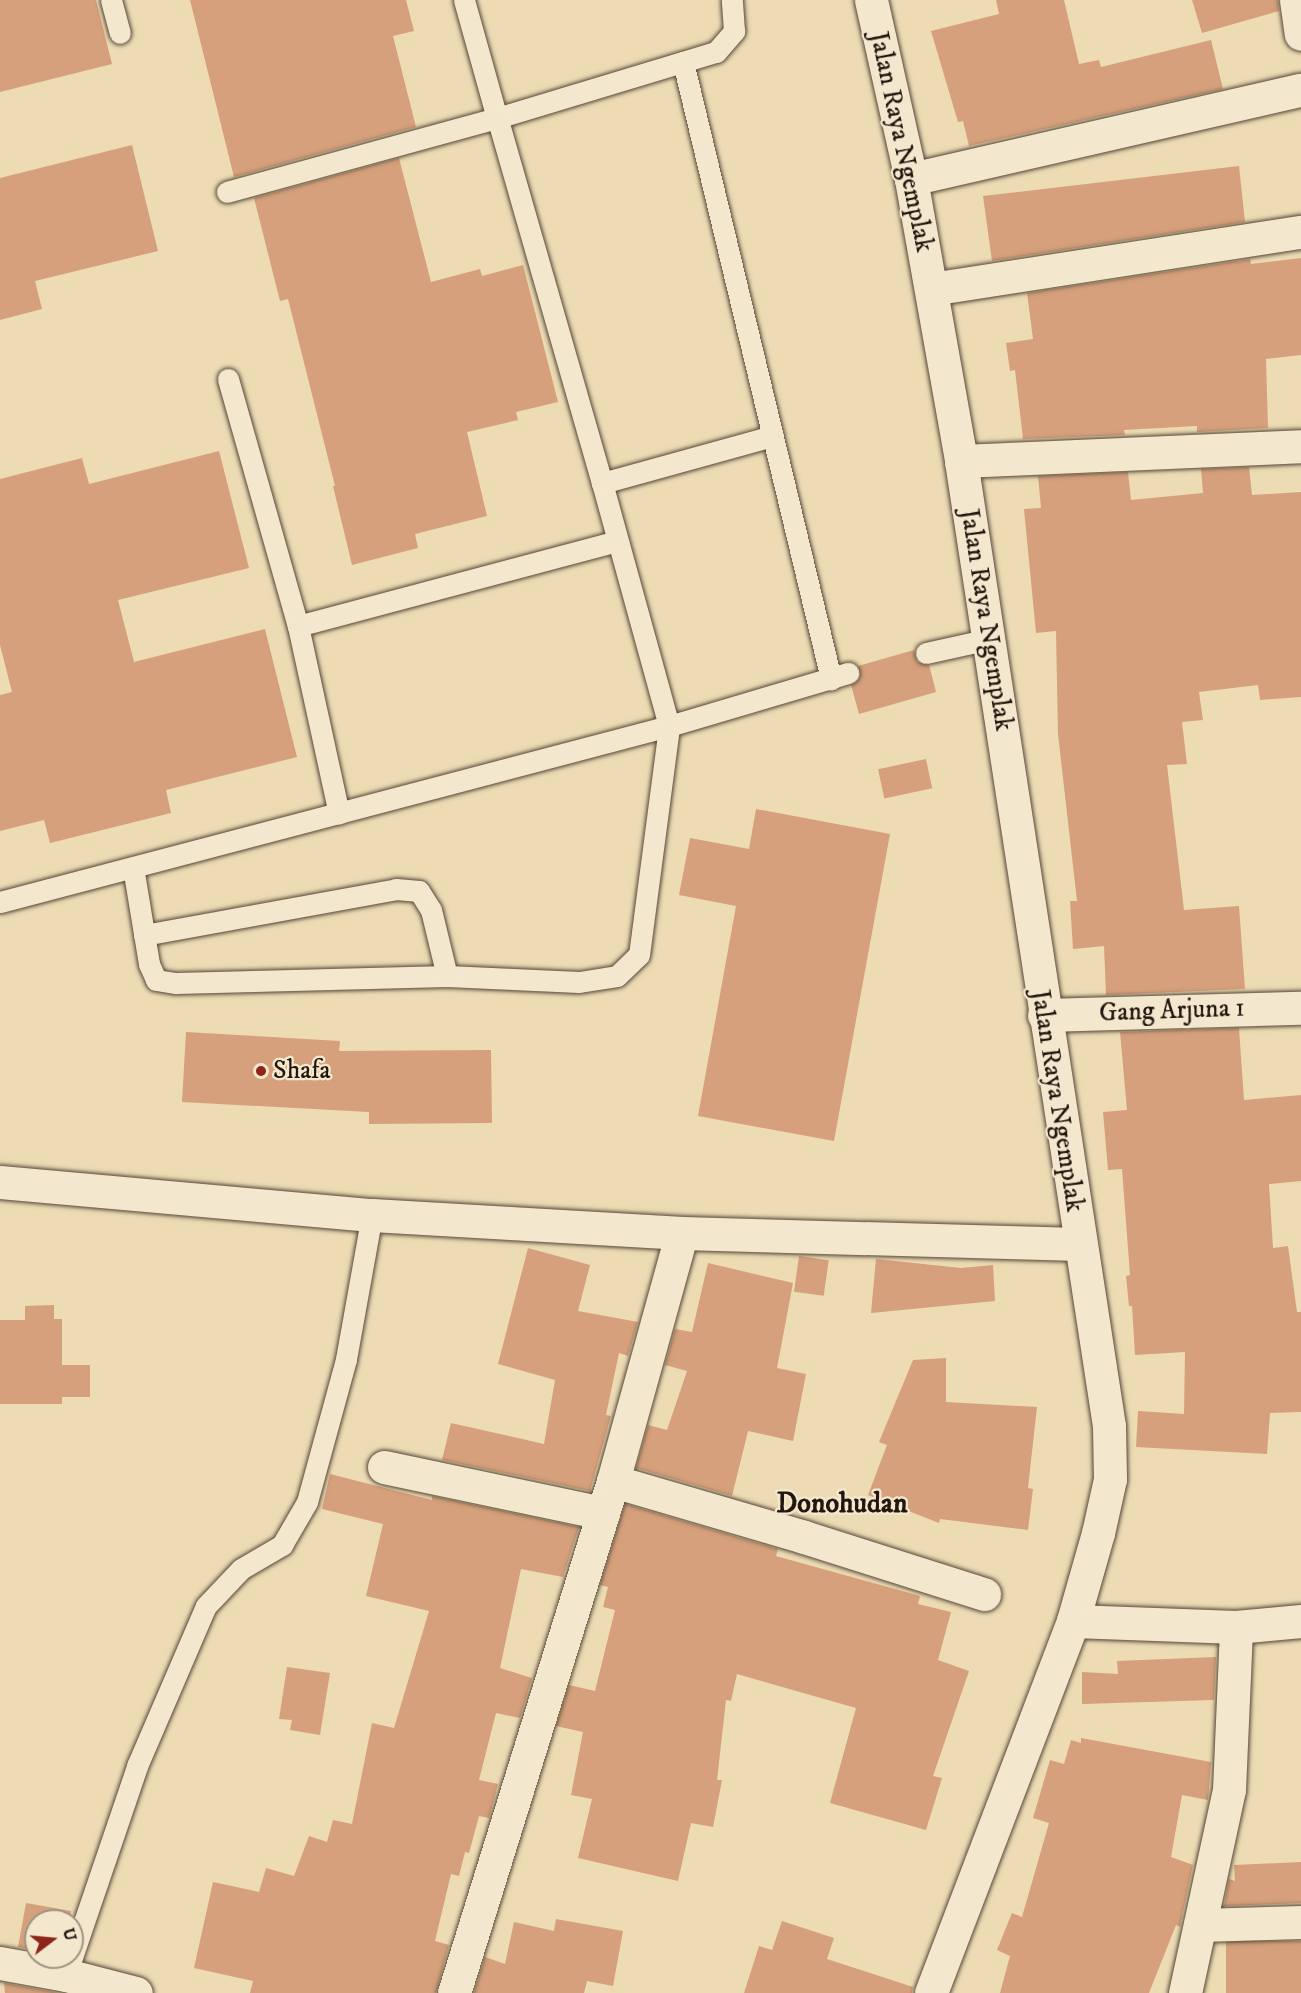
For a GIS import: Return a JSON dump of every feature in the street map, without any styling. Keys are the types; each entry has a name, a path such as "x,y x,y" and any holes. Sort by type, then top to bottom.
{"street":[{"name":"Jalan Raya Ngemplak","path":"871,0 911,179 961,461 1079,1244 1109,1426 1110,1479 1098,1533 1073,1621 931,1993"},
{"path":"1296,0 1301,34"},
{"path":"911,179 1301,90"},
{"path":"930,289 1301,232"},
{"path":"961,461 1301,446"},
{"name":"Gang Arjuna 1","path":"1044,1015 1301,1008"},
{"path":"0,1182 372,1215 682,1233 1079,1244"},
{"path":"454,1993 613,1481 682,1233"},
{"path":"384,1467 603,1513"},
{"path":"613,1481 804,1537 984,1594"},
{"path":"1073,1621 1236,1627 1301,1621"},
{"path":"1185,1993 1229,1790 1236,1627"},
{"path":"1200,1925 1301,1922"},
{"path":"0,1963 66,1975 136,1993"}],"lane":[{"path":"111,0 120,33"},
{"path":"134,867 149,964 156,980 176,983 447,976 579,982 617,976 639,956 669,726 464,0"},
{"path":"227,192 497,118 716,51 734,31 732,0"},
{"path":"0,902 669,726 839,676 773,436 683,62"},
{"path":"228,379 298,626 339,814"},
{"path":"602,483 773,436"},
{"path":"298,626 617,542"},
{"path":"926,653 989,639"},
{"path":"144,935 396,889 419,891 431,910 447,976"},
{"path":"66,1975 136,1766 206,1606 240,1569 282,1545 307,1502 346,1359 372,1215"}],"building":[{"path":"0,0 96,0 112,64 0,92"},
{"path":"190,0 406,0 414,31 393,36 416,127 234,177"},
{"path":"996,0 1064,0 1079,64 1099,60 1101,67 1211,40 1223,89 969,146 963,121 958,122 931,31 999,14"},
{"path":"1192,0 1278,0 1279,11 1202,33"},
{"path":"132,145 158,251 35,281 42,309 0,320 0,178"},
{"path":"399,158 431,282 480,269 482,276 523,265 558,402 516,412 518,420 467,432 487,516 415,534 418,548 352,565 333,486 335,486 288,299 280,301 254,198"},
{"path":"1239,166 1245,222 992,261 983,196"},
{"path":"1301,258 1301,355 1266,359 1268,428 1197,432 1197,426 1124,430 1125,435 1023,439 1015,370 1010,371 1006,343 1033,339 1027,293 1250,259 1251,264"},
{"path":"219,451 249,568 118,600 134,662 265,629 297,757 166,790 171,813 50,843 44,820 0,831 0,695 12,692 0,645 0,479 82,458 89,484"},
{"path":"1249,467 1252,495 1301,492 1301,697 1260,700 1258,685 1199,692 1203,720 1182,722 1187,764 1167,765 1184,910 1239,906 1245,989 1106,995 1104,946 1073,949 1070,901 1077,901 1058,734 1056,631 1036,633 1024,509 1041,508 1038,476 1128,472 1131,500 1203,493 1201,469"},
{"path":"914,650 917,662 929,665 936,692 859,714 851,685 860,677 858,666"},
{"path":"926,759 932,788 884,799 878,769"},
{"path":"756,809 890,834 834,1141 698,1116 736,906 679,895 690,838 749,849"},
{"path":"1239,1028 1244,1100 1301,1095 1301,1181 1269,1184 1273,1248 1288,1246 1297,1312 1301,1312 1301,1412 1270,1413 1267,1454 1136,1447 1138,1411 1184,1414 1185,1352 1135,1355 1132,1306 1129,1306 1126,1276 1130,1275 1122,1169 1108,1170 1103,1112 1127,1110 1120,1032"},
{"path":"186,1032 340,1041 339,1051 491,1050 492,1123 369,1124 369,1112 182,1102"},
{"path":"528,1248 590,1265 578,1311 638,1322 628,1356 619,1353 606,1415 611,1416 590,1491 442,1460 451,1423 544,1444 555,1380 498,1364"},
{"path":"799,1256 829,1260 824,1296 794,1292"},
{"path":"876,1259 961,1268 993,1265 995,1301 871,1313"},
{"path":"708,1263 793,1283 777,1368 806,1374 793,1441 748,1431 732,1496 636,1468 648,1425 667,1430 687,1371 665,1365 675,1329 692,1332"},
{"path":"54,1305 54,1319 62,1319 62,1365 90,1365 90,1397 62,1397 62,1404 0,1404 0,1320 25,1320 25,1306"},
{"path":"946,1358 946,1402 1037,1407 1028,1488 1033,1489 1028,1530 940,1519 939,1523 868,1495 887,1445 879,1442 913,1360"},
{"path":"330,1474 432,1500 432,1496 579,1527 563,1577 521,1569 500,1668 532,1678 520,1718 496,1713 479,1780 498,1784 489,1818 479,1816 469,1853 465,1852 459,1876 451,1874 435,1941 449,1945 436,1993 250,1993 253,1981 194,1968 213,1882 259,1892 266,1868 294,1876 309,1836 327,1842 333,1820 352,1824 372,1723 394,1728 429,1611 366,1596 383,1524 322,1509"},
{"path":"625,1504 778,1549 776,1556 920,1596 918,1604 951,1612 938,1660 969,1671 933,1776 942,1778 926,1830 830,1803 856,1708 737,1674 731,1701 726,1700 717,1780 722,1780 713,1827 691,1823 678,1881 578,1858 592,1799 571,1795 583,1732 556,1726 569,1685 595,1691 615,1610 603,1607 608,1587 600,1585"},
{"path":"1216,1657 1214,1700 1082,1704 1082,1672 1118,1674 1117,1661"},
{"path":"287,1667 330,1673 320,1735 290,1730 292,1720 279,1719"},
{"path":"1081,1738 1211,1762 1208,1800 1182,1795 1171,1857 1193,1865 1180,1927 1176,1925 1149,1993 1000,1993 1010,1956 997,1950 1012,1913 1022,1917 1049,1823 1033,1818 1050,1760 1064,1764 1071,1740 1081,1743"},
{"path":"1301,1862 1301,1903 1224,1906 1229,1879 1235,1881 1234,1865"},
{"path":"26,1903 60,1909 25,1909"},
{"path":"24,1914 24,1948 18,1947"},
{"path":"556,1919 623,1931 613,1986 587,1981 584,1993 474,1993 485,1957 505,1964 514,1922 554,1931"},
{"path":"782,1921 834,1938 827,1959 913,1987 912,1993 744,1993 759,1946 772,1950"},
{"path":"1226,1941 1301,1941 1301,1993 1226,1993"},
{"path":"4,1983 58,1993 5,1993"}],"place":[{"name":"Shafa","path":"261,1071"}],"district":[{"name":"Donohudan","path":"842,1504"}]}
